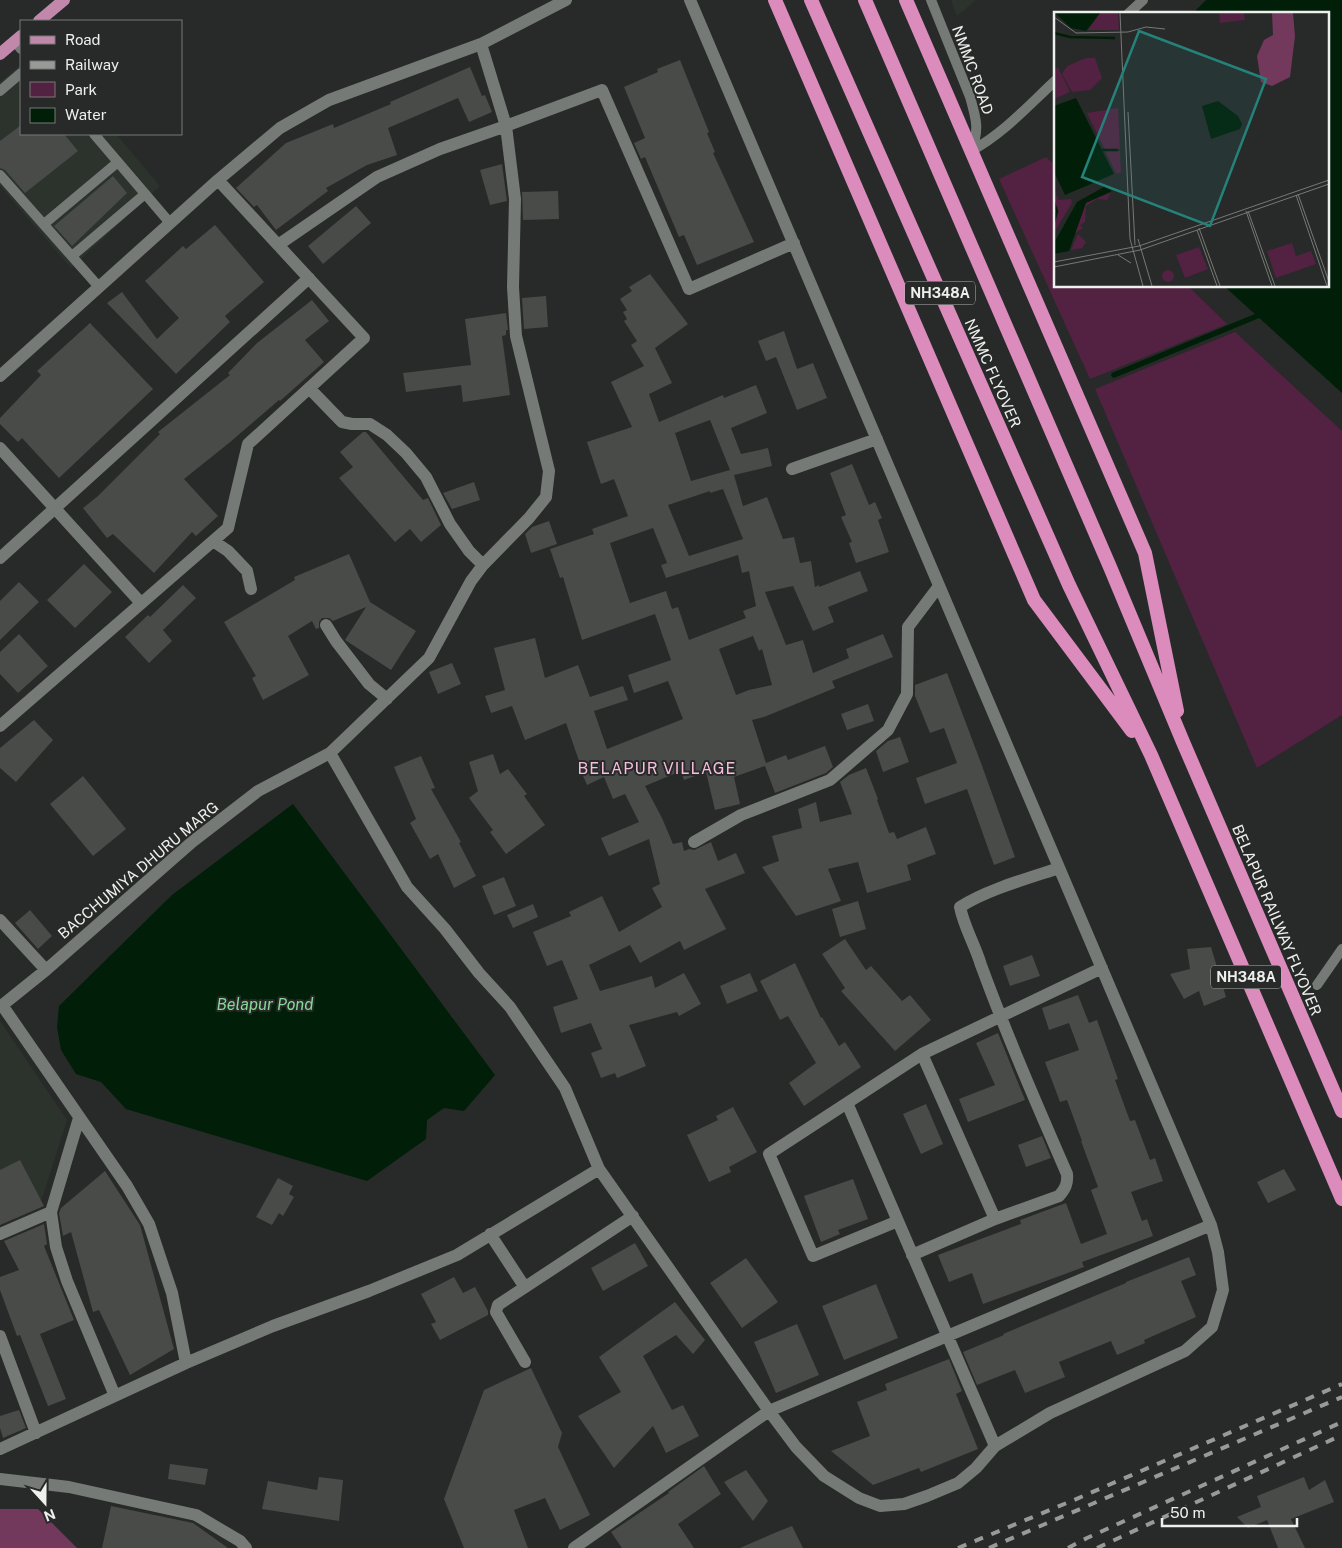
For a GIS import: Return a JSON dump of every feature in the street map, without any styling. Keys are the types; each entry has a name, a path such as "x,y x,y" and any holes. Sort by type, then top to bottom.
{"highway":[{"path":"775,0 1034,600 1151,756"},
{"name":"NMMC FLYOVER","path":"811,0 1069,585 1151,756"},
{"name":"NMMC FLYOVER","path":"865,0 1183,742"},
{"path":"906,0 1145,553 1183,742"},
{"name":"BELAPUR RAILWAY FLYOVER","path":"1183,742 1342,1111"},
{"name":"NH348A","path":"1151,756 1342,1199"}],"main road":[{"path":"40,20 64,0"},
{"path":"0,54 19,42"}],"street":[{"path":"0,376 218,180 280,128 329,100 481,44 566,0"},
{"path":"330,754 407,887 510,1007 565,1088 599,1169 770,1411 796,1446 824,1476 859,1498 880,1506 904,1504 958,1482 976,1468 995,1446 1050,1413 1185,1351 1212,1327 1224,1290 1218,1252 1211,1225 690,0"},
{"name":"BACCHUMIYA DHURU MARG","path":"1,1006 46,970 199,836 258,791 330,754 429,658 471,581 546,497 549,471 516,336 513,286 515,199 506,126 481,44"},
{"path":"278,245 377,176 440,149 602,90 690,289 794,244"},
{"path":"0,726 228,528 248,444 364,338 218,180"},
{"path":"0,558 309,278"},
{"path":"309,388 342,422 370,424 387,435 406,454 426,477 450,524 469,551 483,566"},
{"path":"792,469 877,439"},
{"path":"0,448 141,603"},
{"path":"213,541 228,551 247,571 251,589"},
{"path":"694,842 741,815 830,780 888,730 907,694 908,627 939,586"},
{"path":"326,625 369,684 387,699"},
{"path":"912,1255 995,1219 1059,1196 1066,1189 1067,1174 1000,1017 976,949 963,920 960,907 967,902 1002,888 1059,868"},
{"path":"0,920 46,970"},
{"path":"898,1221 813,1256 769,1154 922,1054 1102,968"},
{"path":"1,1006 127,1186 149,1224 172,1293 186,1363"},
{"path":"922,1054 995,1219"},
{"path":"847,1103 995,1446"},
{"path":"79,1118 51,1212 56,1247 67,1281 114,1396"},
{"path":"0,1449 186,1363 273,1326 369,1291 456,1255 599,1169"},
{"path":"0,1234 51,1212"},
{"path":"525,1362 496,1312 498,1304 632,1216"},
{"path":"574,1548 770,1411 1211,1225"},
{"path":"490,1234 524,1286"},
{"path":"0,1336 36,1433"},
{"path":"0,1479 69,1487 196,1515 240,1541 246,1548"}],"lane":[{"name":"NMMC ROAD","path":"931,0 970,97 974,112 978,130 971,151"},
{"path":"1130,12 1143,0"},
{"path":"0,91 20,74"},
{"path":"971,151 995,135 1054,82"},
{"path":"95,135 170,223"},
{"path":"44,224 118,162"},
{"path":"0,175 100,287"},
{"path":"72,256 145,194"},
{"path":"1317,985 1342,949"}],"shaded area":[{"path":"951,0 976,0 957,16"},
{"path":"20,65 20,135 117,135 160,186 71,268 0,186 0,82"},
{"path":"0,1021 67,1120 40,1205 0,1224"},
{"path":"0,1509 38,1509 77,1548 0,1548"}],"green space":[{"path":"1046,157 1054,164 1054,288 1190,288 1227,324 1090,379 999,179"},
{"path":"1235,332 1342,431 1342,715 1257,768 1095,389"}],"water":[{"path":"1206,0 1342,0 1342,393 1226,288 1330,288 1330,12 1194,12"},
{"name":"Belapur Pond","path":"293,804 495,1075 464,1111 444,1108 427,1120 426,1139 367,1181 126,1109 101,1082 76,1074 61,1050 57,1027 59,1006 172,895"}],"building":[{"path":"680,60 709,132 707,133 715,152 713,153 754,242 697,265 684,235 679,237 645,157 641,159 634,143 645,138 624,87 658,72 657,69"},
{"path":"470,67 482,96 485,95 492,112 469,122 458,98 388,128 397,155 367,165 326,188 328,191 276,230 257,205 254,207 236,188 286,143 333,124 334,128"},
{"path":"20,126 20,135 65,135 78,151 25,193 5,170 0,168 0,141"},
{"path":"502,164 507,201 490,205 480,170"},
{"path":"113,176 127,193 72,246 54,226"},
{"path":"558,191 559,219 523,220 522,192"},
{"path":"356,206 371,223 323,264 308,246"},
{"path":"215,225 264,282 225,316 230,322 176,374 107,303 122,292 157,339 179,318 145,281 183,246 186,249"},
{"path":"650,274 688,324 655,348 672,383 649,394 659,422 723,395 724,398 756,385 767,413 731,428 741,454 768,448 772,466 734,475 743,506 767,497 783,539 794,537 800,563 811,561 815,587 860,571 868,591 828,607 834,622 813,631 793,586 765,592 786,645 803,640 813,673 849,658 846,649 883,634 893,657 832,681 835,688 764,717 752,720 766,763 786,755 788,760 825,746 833,767 826,773 775,793 765,766 734,777 740,804 715,810 706,772 684,780 681,771 645,786 673,844 682,842 684,851 694,850 711,842 718,861 736,853 745,873 705,889 726,929 684,950 680,941 640,963 630,945 589,965 600,991 652,976 655,988 684,973 701,1004 679,1016 677,1012 629,1025 646,1066 617,1078 615,1073 601,1078 591,1053 602,1049 591,1023 561,1033 553,1007 578,999 562,960 547,966 533,932 571,916 569,912 602,896 619,932 662,907 652,888 660,884 649,839 609,856 601,838 639,822 625,794 613,799 604,777 587,785 577,762 579,761 566,723 525,740 512,706 491,713 485,696 505,690 494,648 535,638 545,678 578,665 590,697 623,686 628,700 594,711 607,749 683,719 668,681 634,693 628,675 671,660 655,614 582,640 563,577 560,578 550,549 594,534 592,529 628,516 614,479 601,484 587,442 632,427 611,382 644,366 631,345 637,341 624,321 627,319 623,312 627,310 620,299 632,291 629,287","holes":["710,420 730,470 691,481 675,433","723,489 743,539 689,556 668,505 710,491 710,493","653,528 667,563 661,565 666,578 738,555 742,573 749,571 756,606 743,611 746,618 689,640 678,607 672,609 666,591 630,603 610,543","753,636 759,651 762,649 772,685 736,695 719,649"]},
{"path":"546,296 548,327 524,329 522,298"},
{"path":"312,300 329,321 305,340 324,362 280,401 184,479 218,516 196,536 192,532 154,573 113,534 107,538 83,508 98,496 160,434 158,432 230,375 228,373 257,343"},
{"path":"506,313 508,330 506,330 506,335 502,336 510,395 463,402 461,385 406,392 403,373 471,365 465,319"},
{"path":"90,323 153,389 59,478 22,438 18,442 0,424 0,418 41,375 37,371"},
{"path":"784,331 797,369 813,363 827,398 797,410 776,357 766,361 758,341"},
{"path":"363,432 366,432 423,500 428,498 441,525 421,542 410,529 395,542 339,478 353,467 340,452"},
{"path":"852,464 869,505 875,502 882,518 878,520 889,552 856,563 849,543 852,542 841,517 846,515 830,473"},
{"path":"474,482 480,500 452,509 443,493"},
{"path":"549,521 557,544 531,553 525,534 532,527"},
{"path":"349,554 370,602 416,631 391,670 345,640 366,607 333,621 329,618 322,618 319,622 319,628 316,629 312,621 288,636 309,675 263,700 252,678 256,676 224,622 295,580 294,577"},
{"path":"84,564 112,592 75,628 47,600"},
{"path":"19,582 39,602 0,640 0,601"},
{"path":"183,585 196,598 163,630 172,641 149,663 125,637 148,615 150,617"},
{"path":"19,634 48,666 18,693 0,674 0,652"},
{"path":"452,663 461,684 438,694 429,672"},
{"path":"947,673 1015,857 994,865 967,789 925,804 916,778 957,763 944,728 930,733 915,696 915,685"},
{"path":"868,704 874,721 847,730 841,714"},
{"path":"34,720 53,740 16,782 0,768 0,748"},
{"path":"900,737 909,762 883,772 876,751 888,741"},
{"path":"493,754 500,774 508,769 527,794 524,796 545,825 506,854 490,832 493,830 469,798 478,791 469,762"},
{"path":"421,756 435,788 431,789 461,842 459,843 476,876 454,888 438,854 430,859 410,823 416,819 394,767"},
{"path":"866,768 889,833 894,832 897,839 926,827 936,854 907,865 911,880 867,893 858,862 828,869 841,901 796,916 762,867 779,861 772,836 802,828 798,809 816,802 820,822 852,814 840,782 849,775"},
{"path":"83,776 126,829 93,856 50,804"},
{"path":"504,877 516,906 494,915 482,886"},
{"path":"858,901 866,929 840,937 832,909"},
{"path":"533,904 538,917 513,928 507,915"},
{"path":"30,910 52,936 38,949 15,923"},
{"path":"845,939 866,970 871,966 902,1001 910,995 931,1020 895,1051 841,991 845,988 822,954"},
{"path":"1211,947 1226,997 1204,1006 1199,991 1184,999 1170,974 1190,969 1187,949"},
{"path":"1032,955 1040,976 1010,986 1003,966"},
{"path":"795,963 821,1018 839,1046 845,1042 861,1067 804,1106 789,1083 816,1063 788,1016 780,1020 760,981"},
{"path":"750,973 758,991 727,1004 720,986"},
{"path":"1078,995 1089,1023 1097,1020 1118,1079 1115,1080 1130,1121 1135,1120 1150,1160 1155,1158 1163,1181 1131,1192 1142,1221 1147,1219 1153,1236 1082,1262 1084,1267 983,1304 972,1273 949,1282 938,1255 1021,1224 1020,1220 1066,1203 1081,1244 1107,1234 1091,1190 1098,1187 1082,1141 1067,1100 1060,1102 1045,1062 1079,1050 1069,1023 1049,1030 1042,1008"},
{"path":"998,1033 1025,1100 968,1122 959,1099 995,1085 976,1043"},
{"path":"926,1104 943,1144 921,1154 903,1114"},
{"path":"733,1107 757,1152 729,1167 731,1172 709,1182 687,1135 718,1120 716,1116"},
{"path":"1042,1136 1051,1158 1026,1167 1018,1145"},
{"path":"20,1160 44,1206 0,1225 0,1170"},
{"path":"1284,1169 1296,1190 1268,1203 1257,1182"},
{"path":"105,1171 140,1225 174,1349 130,1375 99,1310 93,1312 71,1232 63,1236 59,1213 61,1208"},
{"path":"278,1178 293,1186 289,1194 294,1197 283,1216 279,1213 272,1225 256,1217"},
{"path":"853,1179 868,1219 838,1230 840,1234 821,1242 804,1196"},
{"path":"44,1224 47,1244 44,1246 74,1320 40,1334 66,1399 48,1406 20,1335 17,1336 0,1290 0,1277 19,1270 4,1241"},
{"path":"635,1243 648,1266 603,1291 591,1268"},
{"path":"1189,1257 1196,1275 1181,1281 1196,1317 1144,1340 1145,1343 1117,1355 1111,1341 1059,1362 1065,1377 1025,1393 1015,1370 977,1385 963,1352"},
{"path":"746,1258 778,1302 742,1328 710,1283"},
{"path":"454,1277 463,1293 475,1287 488,1311 488,1315 440,1340 431,1324 436,1322 421,1294"},
{"path":"876,1284 898,1338 844,1360 822,1306"},
{"path":"675,1302 705,1340 693,1354 676,1335 643,1356 672,1410 683,1405 699,1436 666,1453 653,1426 614,1468 578,1416 621,1392 599,1357"},
{"path":"797,1324 819,1375 776,1393 754,1342"},
{"path":"949,1359 962,1391 956,1394 978,1449 921,1472 919,1468 873,1485 831,1451 870,1436 857,1402 887,1390 885,1384"},
{"path":"531,1368 562,1433 558,1447 590,1515 560,1530 545,1498 514,1510 528,1548 464,1548 444,1499 484,1390"},
{"path":"19,1410 26,1428 3,1438 0,1428 0,1416"},
{"path":"170,1464 208,1469 205,1485 168,1479"},
{"path":"704,1466 721,1494 678,1524 694,1548 622,1548 611,1532 669,1493"},
{"path":"746,1470 768,1501 753,1521 724,1482"},
{"path":"319,1477 343,1480 339,1521 262,1509 268,1481 317,1490"},
{"path":"1304,1477 1309,1490 1325,1480 1334,1502 1291,1519 1305,1548 1278,1548 1267,1520 1248,1528 1237,1517 1261,1507 1257,1496"},
{"path":"111,1506 193,1523 228,1548 102,1548"},
{"path":"792,1526 803,1548 740,1548 772,1534"}],"waterway":[{"path":"1114,375 1257,316"}],"railway":[{"path":"958,1548 1342,1384"},
{"path":"989,1548 1342,1397"},
{"path":"1068,1548 1342,1422"},
{"path":"1097,1548 1342,1435"}],"district":[{"name":"BELAPUR VILLAGE","path":"657,768"}]}
